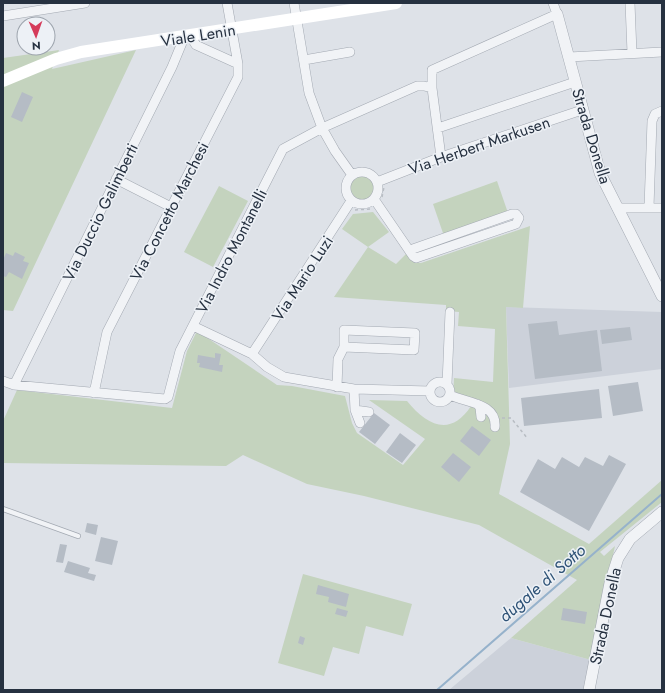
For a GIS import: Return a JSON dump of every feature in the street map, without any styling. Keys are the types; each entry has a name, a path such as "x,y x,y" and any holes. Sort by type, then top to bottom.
{"main road":[{"name":"Viale Lenin","path":"3,81 56,59 81,52 297,20 396,3"}],"street":[{"path":"3,16 85,3"},
{"name":"Via Concetto Marchesi","path":"94,393 107,332 238,77 238,64 227,3"},
{"path":"294,3 309,93 322,128 335,151 352,175"},
{"path":"418,86 431,73 434,67 557,9 553,3"},
{"path":"630,3 632,53"},
{"name":"Strada Donella","path":"557,9 568,57 600,173 662,296"},
{"path":"187,37 196,45 238,64"},
{"name":"Via Duccio Galimberti","path":"14,385 187,37"},
{"path":"304,60 350,52"},
{"path":"568,57 662,52"},
{"path":"431,73 441,157"},
{"path":"438,128 575,82"},
{"path":"418,86 432,88"},
{"name":"Via Indro Montanelli","path":"94,393 161,399 168,397 180,351 283,149 322,128 418,86"},
{"name":"Via Herbert Markusen","path":"377,182 441,157 582,110"},
{"path":"648,207 652,121 655,114 662,111"},
{"path":"366,172 377,182 378,190 374,199 366,204 361,205 351,201 348,198 345,188 348,179 352,175 366,172"},
{"path":"116,179 171,207"},
{"path":"374,199 414,257 419,258 516,224 519,218 516,214 512,214 410,250"},
{"name":"Via Mario Luzi","path":"252,354 255,352 351,201"},
{"path":"648,207 662,205"},
{"path":"617,208 662,208"},
{"path":"447,384 441,382 435,383 430,391 431,397 438,403 444,402 450,395 450,389 447,384 450,312"},
{"path":"193,326 252,354 266,367 284,377 354,389 430,391"},
{"path":"337,387 338,359 344,347 344,330 415,333 414,350 344,347"},
{"path":"3,381 14,385 94,393"},
{"path":"354,389 355,410 360,423"},
{"path":"450,395 492,411 495,423"},
{"path":"476,404 480,407 481,417"},
{"path":"355,410 369,412"},
{"name":"Strada Donella","path":"589,690 610,583 618,558 622,549 634,535 662,512"}],"lane":[{"path":"3,509 78,536"}],"path":[{"path":"351,212 354,210 374,209"},
{"path":"495,423 511,418 528,439"}],"shaded area":[{"path":"506,307 662,312 662,369 509,388"},
{"path":"511,638 591,660 585,690 449,690"}],"green space":[{"path":"56,50 59,50 52,69 136,50 13,311 3,310 3,58 17,56 56,56"},
{"path":"361,175 371,179 375,189 371,199 361,203 351,199 347,189 351,179"},
{"path":"497,181 508,213 444,236 433,204"},
{"path":"219,186 248,201 213,267 184,252"},
{"path":"373,212 389,232 368,247 342,229 353,214"},
{"path":"530,226 523,308 506,307 510,444 499,494 589,544 662,480 662,502 600,552 604,556 615,546 591,660 511,638 577,580 479,525 364,496 307,484 243,455 226,466 3,463 3,421 17,390 172,408 187,351 197,331 277,385 292,386 345,396 352,423 357,433 403,465 425,439 369,400 407,401 423,417 431,422 447,425 455,422 463,416 471,406 453,400 454,378 493,382 495,329 458,326 459,312 446,311 446,305 334,297 368,247 396,264 406,254 414,262 421,263"},
{"path":"303,574 412,604 403,636 366,626 359,654 333,647 324,676 278,663"}],"building":[{"path":"22,92 33,97 22,122 11,117"},
{"path":"15,252 25,257 23,261 29,263 22,279 9,272 6,277 3,276 3,260 6,253 13,256"},
{"path":"557,321 559,335 597,330 602,371 535,379 528,324"},
{"path":"630,327 632,340 602,344 600,330"},
{"path":"215,353 221,354 219,365 223,365 222,372 199,367 200,363 197,363 198,355 215,358"},
{"path":"638,382 643,411 613,416 608,386"},
{"path":"599,389 602,418 524,426 521,398"},
{"path":"374,413 390,425 375,444 359,432"},
{"path":"472,426 491,440 479,456 460,441"},
{"path":"400,433 416,445 402,463 386,452"},
{"path":"453,453 471,467 459,482 441,467"},
{"path":"609,455 626,464 589,531 520,492 538,459 555,469 562,457 579,467 585,457 603,466"},
{"path":"87,523 98,525 96,535 85,532"},
{"path":"101,537 118,541 112,565 95,561"},
{"path":"60,544 67,545 63,563 56,562"},
{"path":"68,561 90,568 88,573 96,575 94,581 64,572"},
{"path":"318,585 349,594 346,607 328,602 329,597 316,594"},
{"path":"337,608 348,611 346,617 335,614"},
{"path":"563,608 587,612 585,624 561,620"},
{"path":"300,636 305,638 303,645 298,643"}],"waterway":[{"name":"dugale di Sotto","path":"437,690 662,494"}]}
